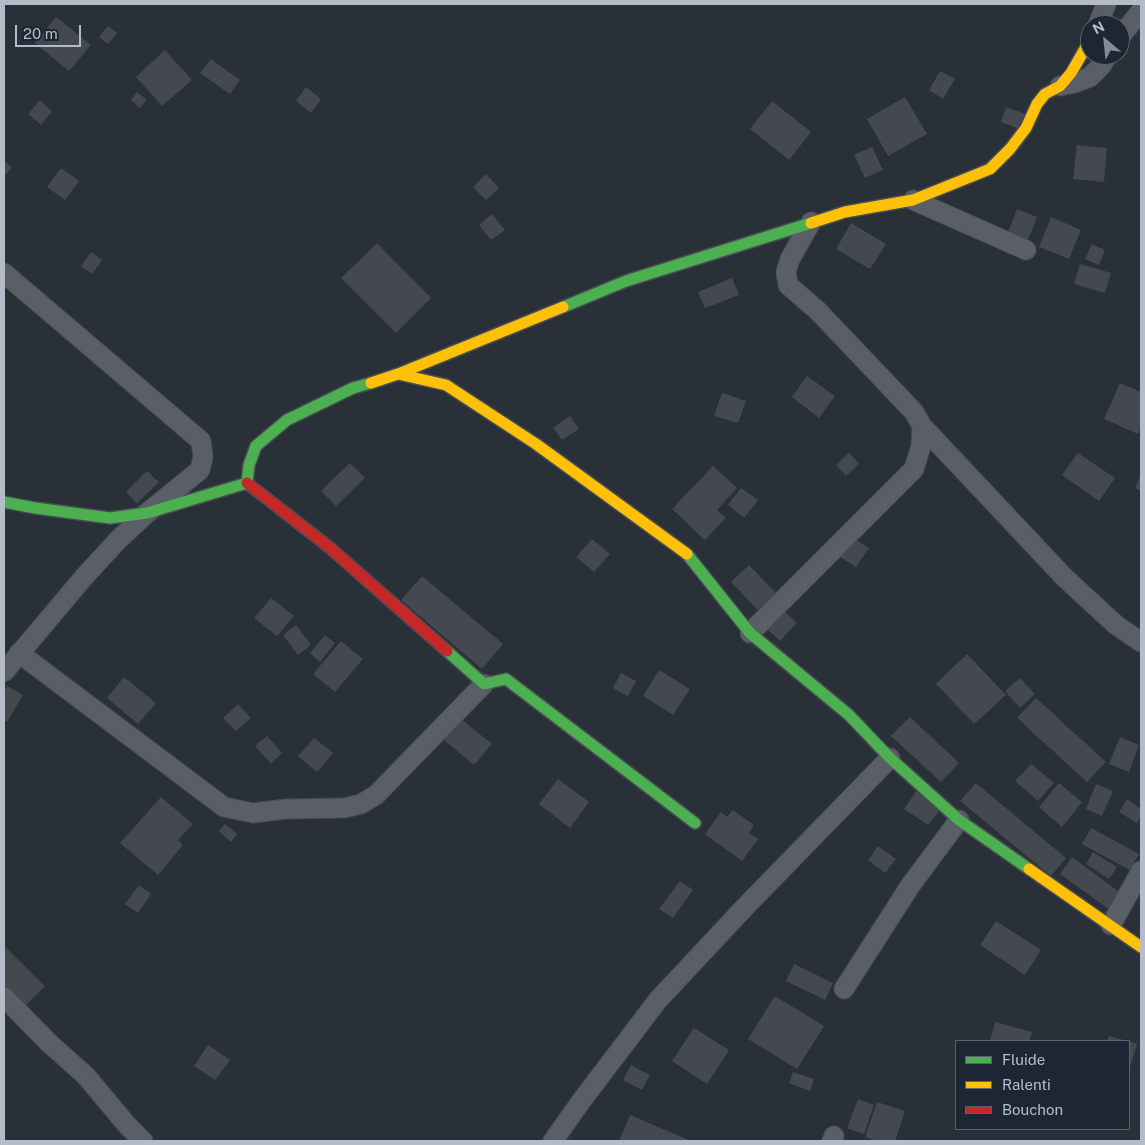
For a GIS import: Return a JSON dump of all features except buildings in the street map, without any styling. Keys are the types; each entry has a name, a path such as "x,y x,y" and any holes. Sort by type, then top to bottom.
{"street":[{"path":"1130,25 1141,11"},
{"path":"1060,86 1080,59"},
{"path":"247,483 249,465 256,446 287,420 352,388 398,374 626,281 844,212 913,200 990,169 1010,149 1026,128 1037,104 1045,94 1060,86 1090,77 1102,65"},
{"path":"913,200 1026,250"},
{"path":"811,222 790,259 786,272 788,285 818,311 914,412 922,426 1064,577 1116,625 1141,642"},
{"path":"4,273 201,441 203,457 200,470 147,513 118,540 4,672"},
{"path":"398,374 446,385 536,444 689,556 750,633 849,714 890,758 959,820 1141,947"},
{"path":"750,633 914,469 921,446 922,426"},
{"path":"4,502 110,518 147,513 247,483"},
{"path":"247,483 329,547 484,684"},
{"path":"19,653 224,807 253,813 344,808 361,804 376,795 484,684 506,679 695,823"},
{"path":"553,1141 658,1000 745,907 890,758"},
{"path":"844,988 910,886 959,820"},
{"path":"1111,925 1141,871"},
{"path":"4,997 49,1043 86,1076 143,1141"}],"traffic: fast":[{"path":"563,307 626,281 811,223"},
{"path":"4,502 110,518 147,513 247,483 249,465 256,446 287,420 353,388 371,383"},
{"path":"687,554 750,633 849,715 890,758 959,820 1029,869"},
{"path":"447,651 484,684 506,679 695,823"}],"traffic: slow":[{"path":"811,223 845,212 913,200 990,169 1010,149 1026,128 1037,104 1045,94 1060,86 1071,73 1080,57"},
{"path":"371,383 398,374 563,307"},
{"path":"398,374 446,385 536,444 687,554"},
{"path":"1029,869 1141,947"}],"traffic: jam":[{"path":"247,483 329,547 447,651"}]}
